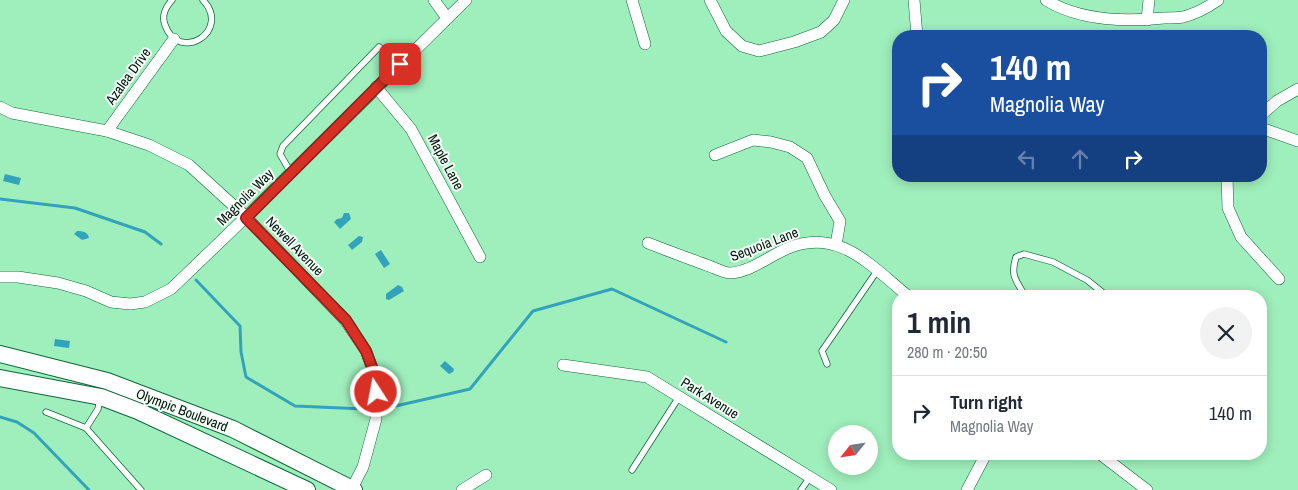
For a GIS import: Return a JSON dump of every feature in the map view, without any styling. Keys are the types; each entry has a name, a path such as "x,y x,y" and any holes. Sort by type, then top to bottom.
{"main road":[{"name":"Olympic Boulevard","path":"0,354 106,380 234,429 352,490"},
{"name":"Olympic Boulevard","path":"0,378 101,397 138,411 307,490"}],"street":[{"path":"434,0 447,18"},
{"name":"Magnolia Way","path":"0,277 18,277 58,284 86,291 111,302 130,304 145,302 171,289 246,218 376,87 466,0"},
{"path":"632,0 645,44"},
{"path":"710,0 726,32 742,46 759,51 794,42 821,32 834,20 844,0"},
{"path":"914,0 916,30"},
{"path":"1046,0 1056,6 1080,14 1108,19 1147,20 1183,17 1210,6 1218,0"},
{"path":"1147,20 1149,0"},
{"name":"Azalea Drive","path":"107,132 174,39"},
{"name":"Maple Lane","path":"376,87 411,129 480,257"},
{"path":"1267,110 1298,89"},
{"name":"Newell Avenue","path":"0,107 12,113 107,132 149,145 189,165 246,218 346,320 366,351 373,370 376,400 376,418 363,467 352,490"},
{"path":"1267,130 1298,141"},
{"path":"715,156 753,140 790,147 807,158 825,196 840,221 836,245"},
{"path":"1227,182 1228,208 1241,237 1279,279"},
{"name":"Sequoia Lane","path":"648,243 729,273 744,270 804,242 818,241 849,250 901,290"},
{"name":"Park Avenue","path":"563,365 647,377 831,490"},
{"path":"967,490 983,460"},
{"path":"1108,460 1147,490"},
{"path":"462,490 486,475"}],"lane":[{"path":"172,0 164,14 164,22 168,34 174,39 185,43 193,42 206,35 210,28 211,13 203,0"},
{"path":"291,173 280,154 283,146 379,46 400,64"},
{"path":"1021,290 1014,279 1013,272 1016,257 1024,254 1053,262 1087,280 1100,290"},
{"path":"827,364 822,351 877,271"},
{"path":"86,428 98,409 106,380"},
{"path":"632,470 679,397"},
{"path":"46,412 86,428 141,490"},
{"path":"801,490 810,477"}],"water":[{"path":"5,174 21,178 19,185 3,181"},
{"path":"344,213 349,213 351,219 340,229 334,222 342,218"},
{"path":"77,231 85,232 89,238 82,240 74,234"},
{"path":"359,236 363,237 362,242 352,250 348,245"},
{"path":"381,250 390,264 384,268 375,254"},
{"path":"398,285 404,291 389,300 386,299 386,294"},
{"path":"55,339 70,341 69,348 54,346"},
{"path":"445,361 454,369 449,374 440,366"}],"waterway":[{"path":"0,199 75,208 145,232 161,244"},
{"path":"196,280 240,326 241,352 246,377 295,406 364,409"},
{"path":"387,408 470,389 533,311 612,289 726,342"},
{"path":"0,417 17,422 34,433 89,490"}],"route":[{"path":"376,392 373,370 366,351 346,320 246,218 400,64"}]}
